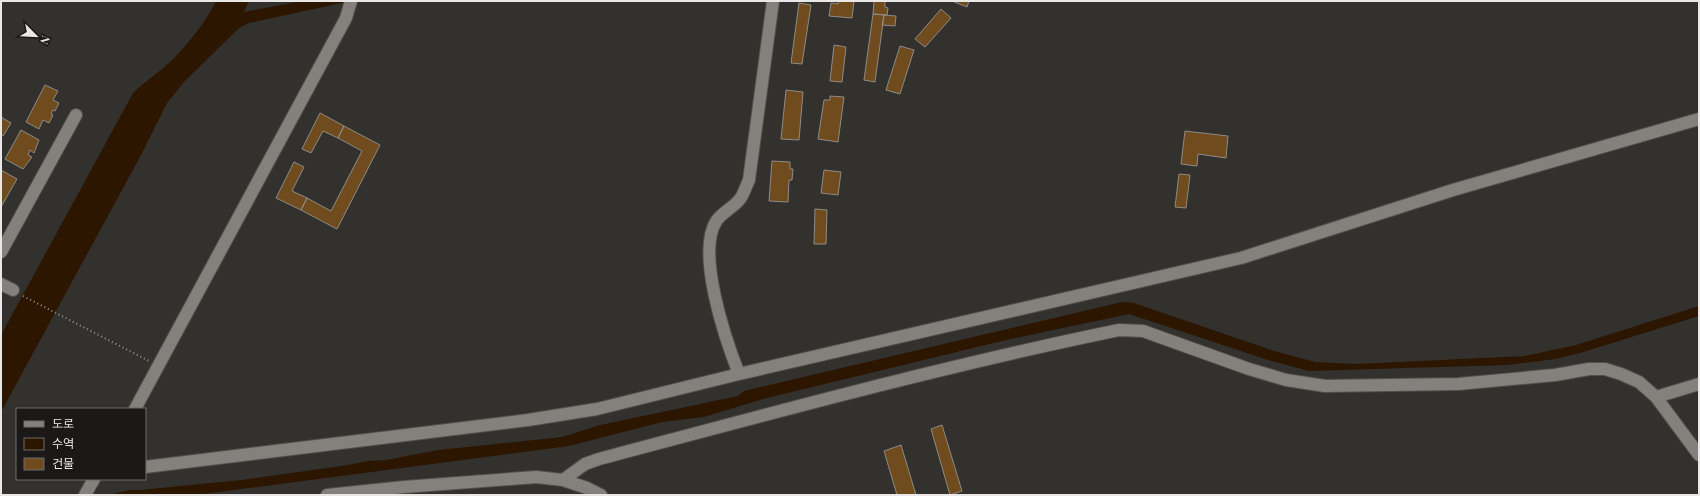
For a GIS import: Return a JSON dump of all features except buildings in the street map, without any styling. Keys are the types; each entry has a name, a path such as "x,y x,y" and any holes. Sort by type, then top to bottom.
{"street":[{"path":"739,374 716,303 710,261 710,239 717,220 740,200 749,180 773,1"},
{"path":"136,408 343,25 351,3"},
{"path":"1,252 76,115"},
{"path":"146,466 528,420 597,409 739,374 1240,258 1453,190 1699,119"},
{"path":"1,284 15,292"},
{"path":"564,480 585,464 599,459 790,408 1016,352 1119,330 1143,331 1249,369 1286,380 1325,386 1458,384 1597,369 1622,374 1638,382 1656,397 1699,454"},
{"path":"1656,397 1699,384"},
{"path":"327,495 404,487 536,477 564,480 587,488 601,495"},
{"path":"85,495 93,480"}],"path":[{"path":"15,292 159,366"}],"water":[{"path":"216,1 249,1 244,12 302,1 351,1 249,23 239,28 184,82 167,103 140,157 1,412 1,335 133,93 142,84 167,65 184,47 202,25"},
{"path":"1122,302 1134,303 1274,351 1315,362 1356,364 1525,356 1576,345 1699,306 1699,316 1580,353 1555,359 1507,365 1309,371 1268,360 1129,314 1006,340 763,399 704,417 662,422 569,446 196,495 109,495 129,490 241,480 369,461 386,460 438,450 562,437 600,425 738,396 744,391"}]}
